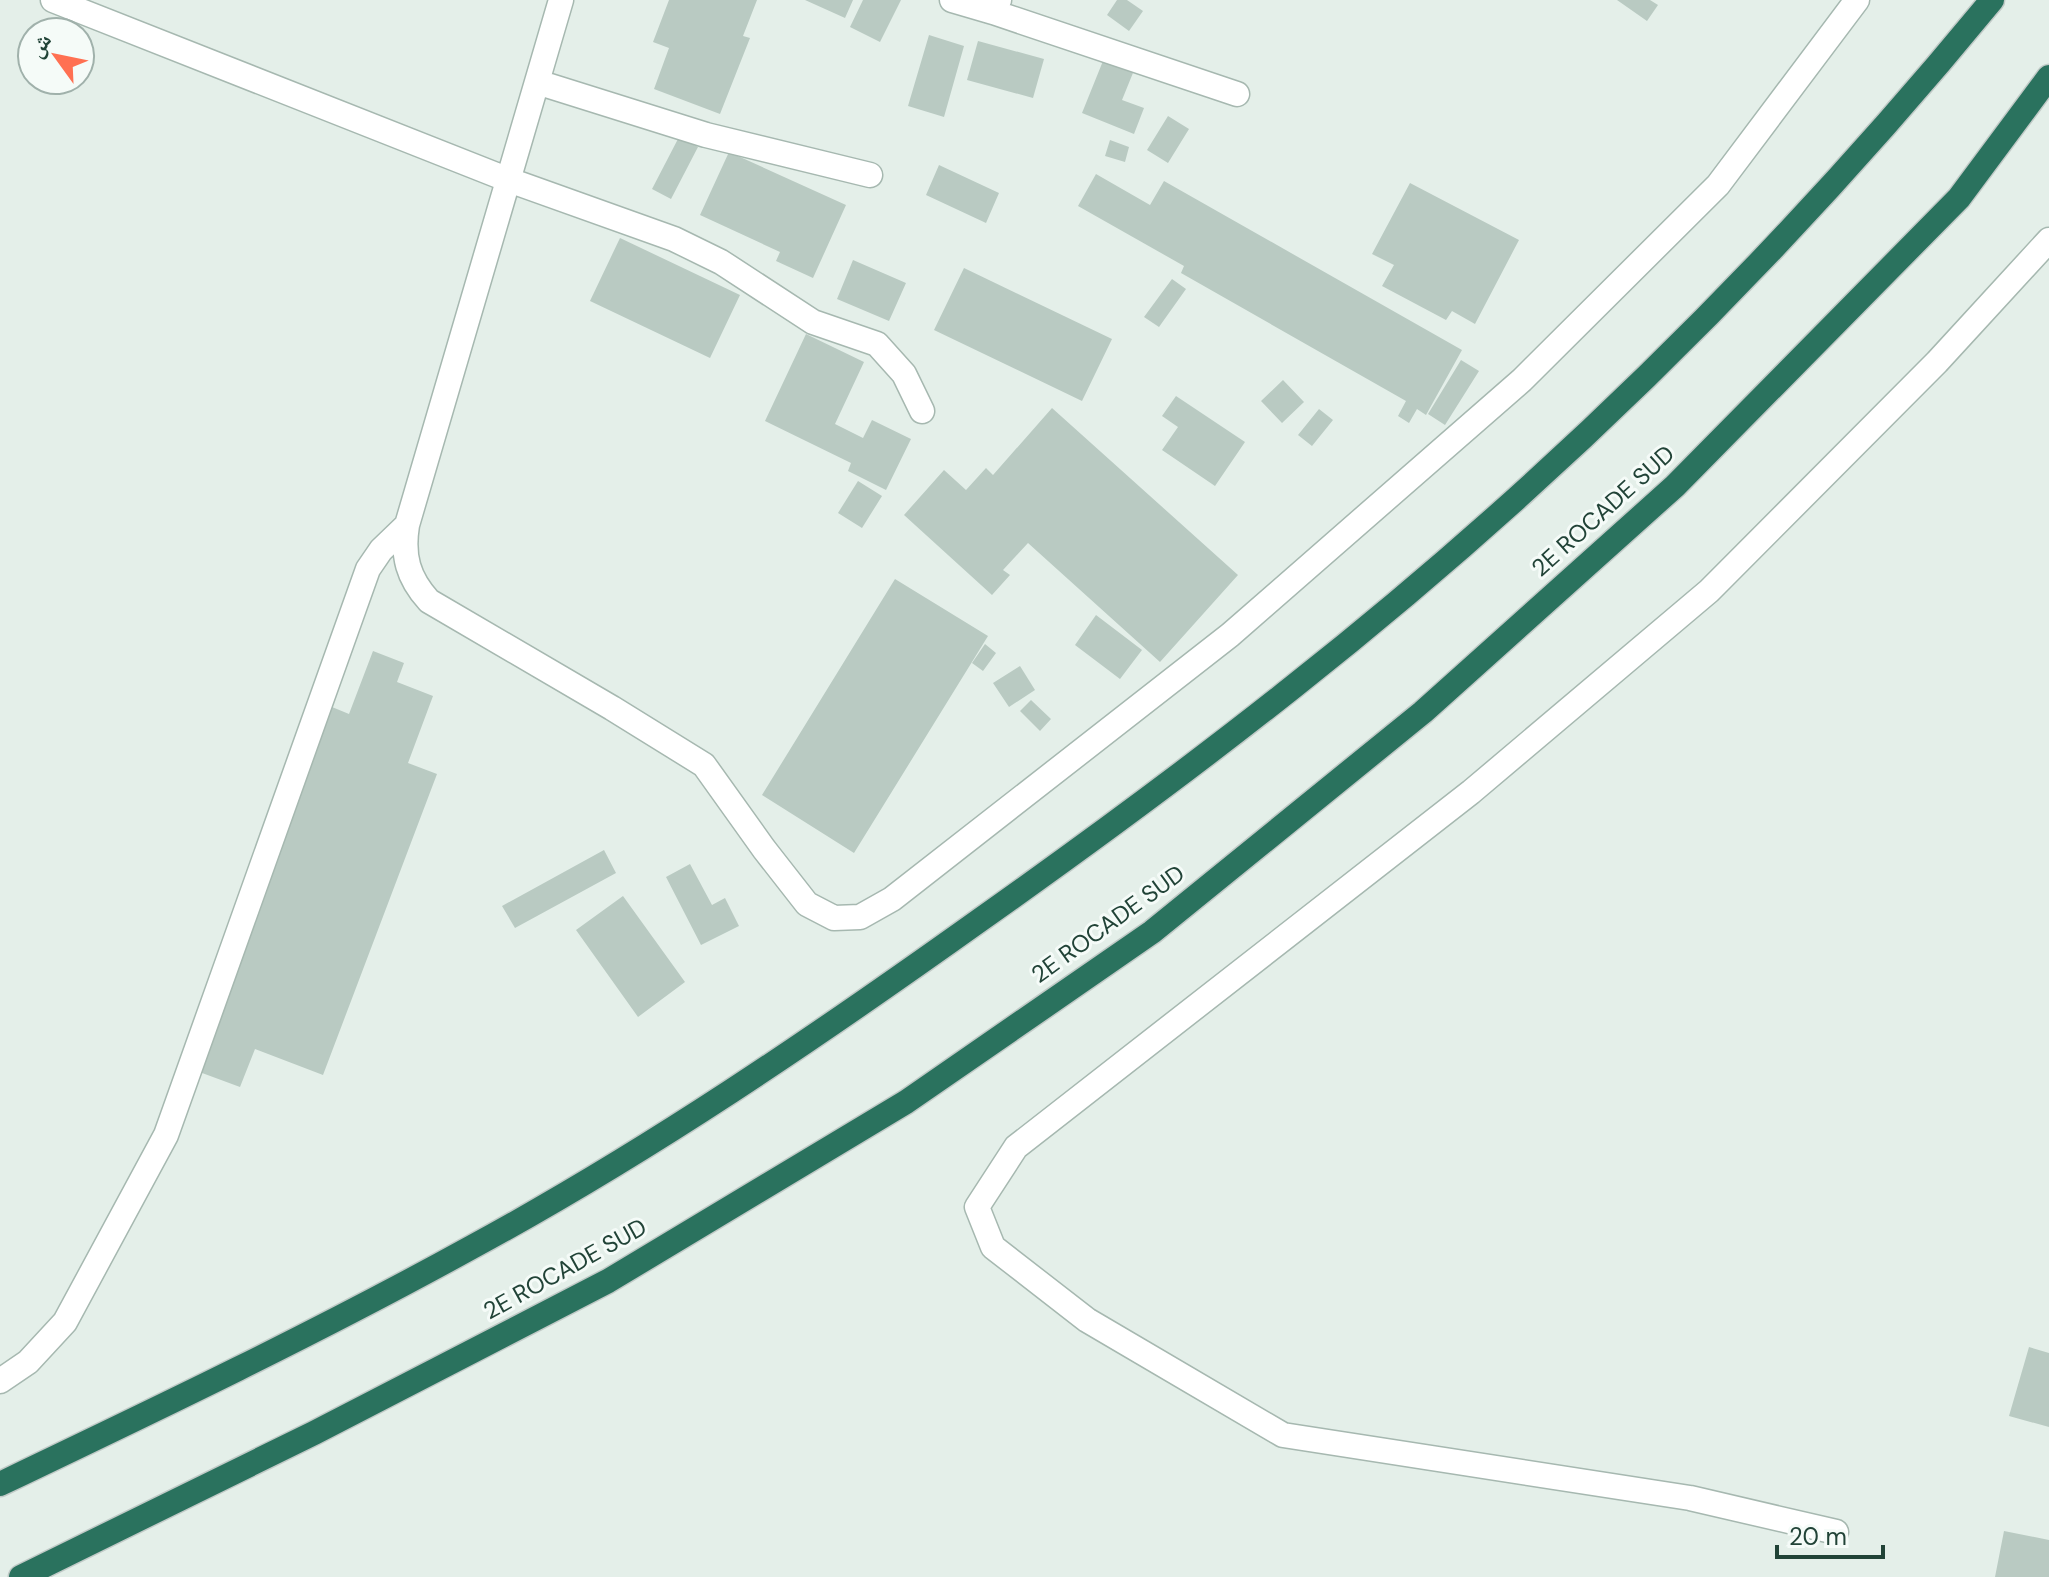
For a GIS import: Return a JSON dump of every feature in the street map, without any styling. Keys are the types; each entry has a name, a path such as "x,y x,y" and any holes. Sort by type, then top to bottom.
{"highway":[{"path":"0,1484 285,1347 477,1245 620,1161 767,1068 1111,827 1295,686 1423,580 1551,466 1707,315 1837,177 1992,0"},
{"name":"2E ROCADE SUD","path":"21,1577 314,1433 608,1281 906,1102 1152,932 1423,712 1675,486 1959,198 2049,77"}],"street":[{"path":"53,0 509,180 674,239 721,262 813,322 877,344 904,374 922,411"},
{"path":"561,0 407,525 404,542 410,574 429,601 704,765 807,904 834,918 860,917 892,899 1230,635 1522,380 1718,185 1857,0"},
{"path":"952,0 996,6 1237,94"},
{"path":"537,82 706,135 870,175"},
{"path":"1836,1532 1690,1498 1283,1435 1087,1320 993,1247 977,1207 1016,1147 1471,792 1709,591 1937,362 2049,240"},
{"path":"0,1381 28,1362 65,1322 166,1135 368,569 381,550 407,525"}],"building":[{"path":"669,0 757,0 743,36 750,38 720,114 654,89 669,48 653,42"},
{"path":"805,0 853,0 845,18"},
{"path":"863,0 901,0 880,42 850,27"},
{"path":"1117,0 1127,0 1143,11 1129,31 1107,15"},
{"path":"1617,0 1650,0 1658,5 1647,21"},
{"path":"929,35 964,46 944,117 908,106"},
{"path":"978,41 1044,59 1033,98 967,80"},
{"path":"1107,51 1137,63 1122,100 1144,108 1134,134 1082,113"},
{"path":"1168,116 1189,129 1168,163 1147,150"},
{"path":"679,137 698,147 671,199 652,189"},
{"path":"1110,140 1129,147 1125,162 1105,156"},
{"path":"729,152 846,205 813,278 776,261 780,252 700,215"},
{"path":"939,165 999,193 986,223 926,195"},
{"path":"1096,174 1150,205 1164,181 1462,350 1426,415 1417,409 1409,423 1398,416 1406,401 1181,273 1184,266 1078,206"},
{"path":"1410,183 1519,240 1475,324 1452,311 1446,320 1382,286 1394,265 1372,254"},
{"path":"620,238 740,295 710,358 590,301"},
{"path":"853,260 906,283 889,321 837,299"},
{"path":"964,268 1112,339 1082,401 934,330"},
{"path":"1172,279 1186,289 1159,327 1144,317"},
{"path":"806,334 864,362 835,424 863,438 872,420 911,439 886,490 848,471 851,463 765,421"},
{"path":"1461,360 1479,371 1445,425 1428,414"},
{"path":"1283,380 1304,402 1282,423 1261,401"},
{"path":"1176,396 1245,442 1215,486 1162,450 1178,427 1162,416"},
{"path":"1052,408 1238,575 1160,662 1028,543 1003,570 1010,575 992,595 904,515 944,470 966,490 986,468 993,475"},
{"path":"1319,409 1333,420 1312,446 1298,435"},
{"path":"858,481 882,496 862,528 838,513"},
{"path":"895,579 988,636 854,853 762,795"},
{"path":"1096,615 1142,650 1120,679 1075,645"},
{"path":"985,644 996,653 983,671 972,663"},
{"path":"373,651 404,663 397,682 433,696 408,763 437,774 323,1075 255,1049 240,1087 194,1070 332,707 349,714"},
{"path":"1020,666 1035,690 1009,707 993,683"},
{"path":"1031,700 1051,719 1040,731 1020,711"},
{"path":"604,850 616,873 515,928 502,906"},
{"path":"690,864 712,905 725,898 739,926 701,945 666,877"},
{"path":"623,896 685,982 638,1017 576,930"},
{"path":"2029,1347 2049,1353 2049,1427 2009,1416"},
{"path":"2004,1531 2049,1540 2049,1577 1995,1577"}]}
